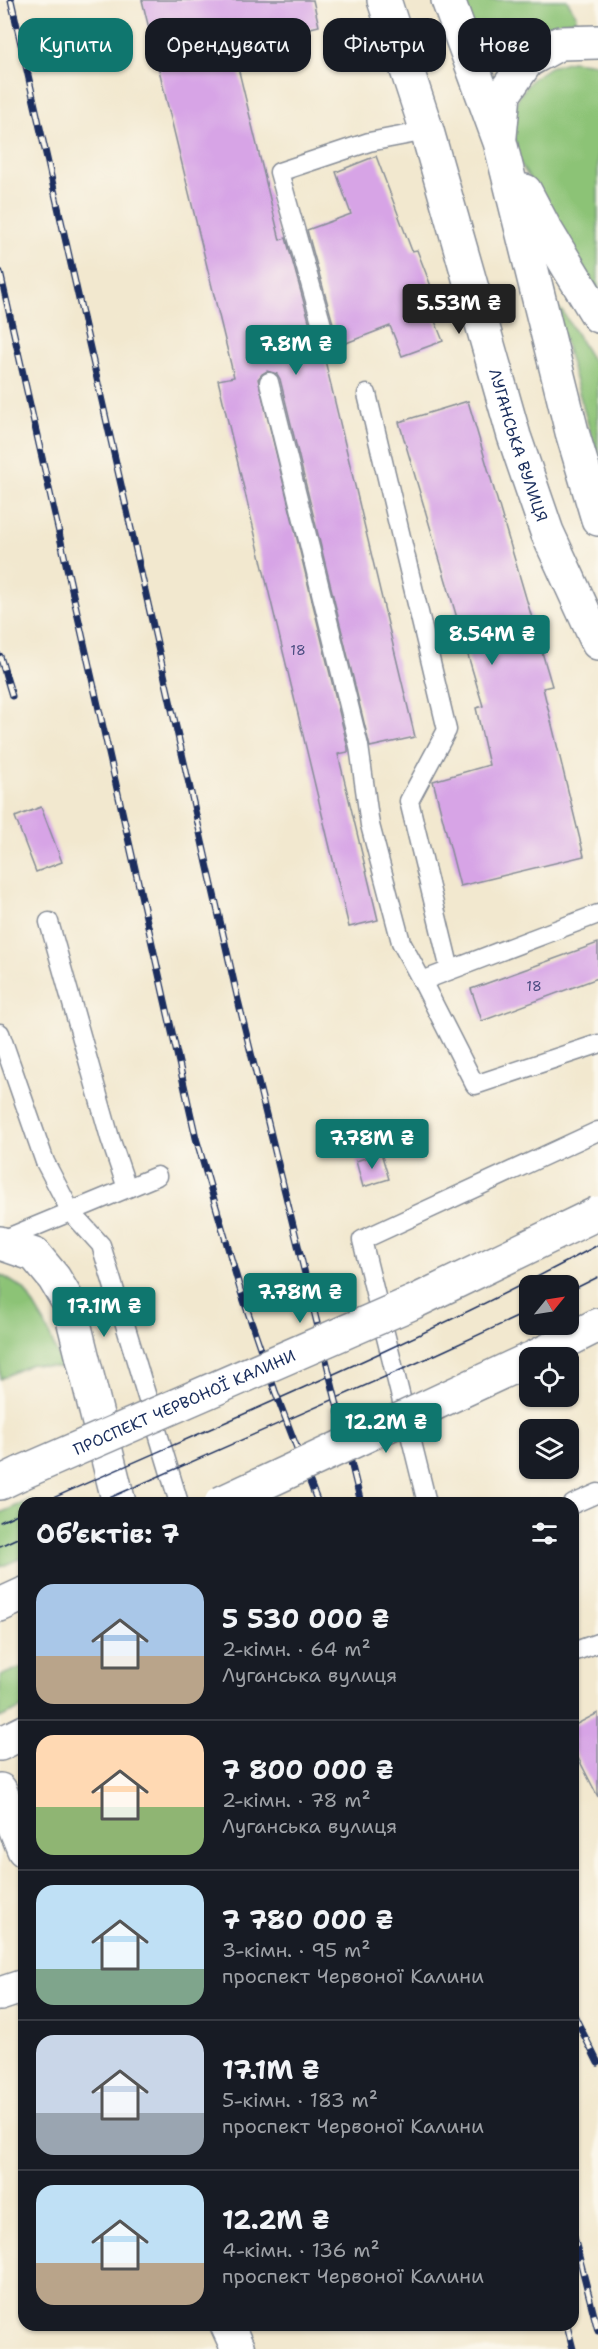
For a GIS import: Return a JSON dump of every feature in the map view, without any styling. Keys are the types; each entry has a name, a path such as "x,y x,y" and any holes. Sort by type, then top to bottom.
{"main road":[{"name":"ЛУГАНСЬКА ВУЛИЦЯ","path":"384,0 427,131 514,436 547,532 598,644"},
{"path":"448,0 500,142 572,432 598,519"},
{"path":"598,42 560,43 527,62 504,94 500,142 544,227 598,316"},
{"name":"ПРОСПЕКТ ЧЕРВОНОЇ КАЛИНИ","path":"10,1478 424,1297 598,1213"},
{"path":"0,1242 35,1256 54,1278 69,1303 118,1497"},
{"path":"553,1347 598,1325"},
{"path":"234,1497 519,1364"},
{"path":"0,1605 18,1597"},
{"path":"0,1744 18,1735"},
{"path":"0,1790 18,1835"},
{"path":"0,1994 18,1988"},
{"path":"230,2331 238,2349"}],"lane":[{"path":"325,336 279,172 369,142 427,131"},
{"path":"269,382 359,746 370,825 402,942 475,1085 598,1044"},
{"path":"367,394 447,730 409,801 450,970"},
{"path":"422,981 598,914"},
{"path":"49,922 110,1138 127,1188"},
{"path":"0,1033 45,1162 71,1212 101,1245 177,1497"},
{"path":"426,1497 362,1240 598,1131"},
{"path":"0,1242 157,1176"},
{"path":"579,1501 598,1493"},
{"path":"579,1650 598,1643"}],"green space":[{"path":"454,0 567,0 576,15 575,20 551,25 551,18 462,18"},
{"path":"571,61 598,64 598,291 517,158 512,116 519,96 532,79 542,72 551,72 551,67"},
{"path":"558,308 563,312 598,370 598,459 556,312"},
{"path":"0,1274 24,1289 45,1324 63,1368 31,1364 0,1379"},
{"path":"18,1505 18,1560 0,1567 0,1513"},
{"path":"18,1668 18,1710 0,1718 0,1676"}],"building":[{"path":"142,0 313,0 319,26 311,28 311,18 146,18"},
{"path":"160,72 239,72 280,240 286,238 314,339 318,344 327,347 333,343 336,334 307,230 351,214 336,172 376,156 412,251 417,250 439,307 431,311 443,341 402,356 390,326 323,352 415,737 370,747 280,379 277,374 267,371 258,379 348,748 348,752 338,754 378,920 349,927 218,380 234,377"},
{"path":"468,401 552,686 543,688 584,856 460,886 433,781 489,765 476,708 483,706 399,422"},
{"path":"41,807 62,862 36,872 15,817"},
{"path":"598,943 598,978 482,1021 471,989"},
{"path":"381,1153 389,1179 363,1187 356,1161"},
{"path":"598,1713 598,1797 579,1760 579,1723"}],"tram line":[{"path":"56,1497 461,1315 598,1245"},
{"path":"579,1286 598,1277"},
{"path":"112,1497 519,1316"},
{"path":"0,1522 18,1514"},
{"path":"0,1546 18,1538"}],"railway":[{"path":"11,0 238,1000 360,1497"},
{"path":"0,272 196,1138 240,1289 275,1391 316,1497"},
{"path":"0,656 12,696"},
{"path":"579,2025 598,2063"},
{"path":"579,2257 598,2331"},
{"path":"568,2331 573,2349"}]}
